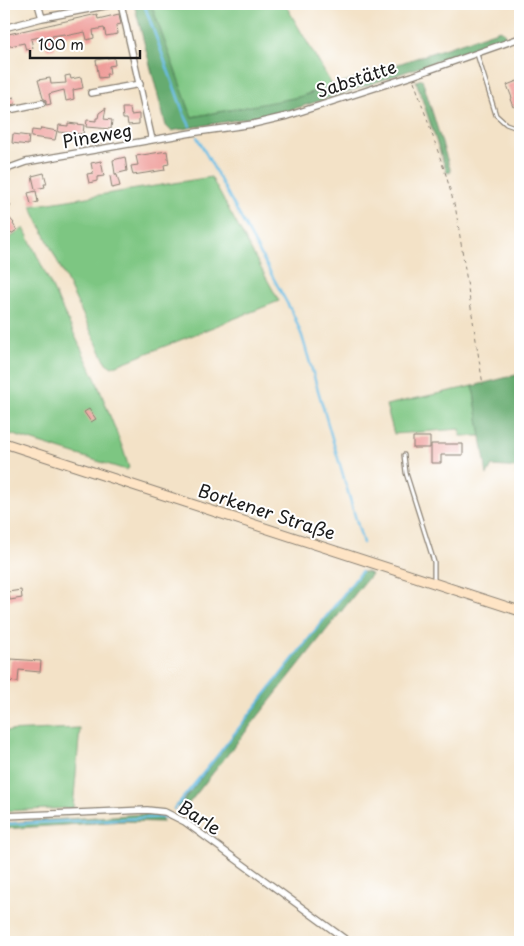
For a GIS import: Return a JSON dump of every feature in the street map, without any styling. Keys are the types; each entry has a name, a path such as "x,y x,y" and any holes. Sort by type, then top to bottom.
{"main road":[{"name":"Borkener Straße","path":"4,443 520,611"}],"street":[{"path":"38,4 42,18"},
{"path":"4,28 42,18 114,4"},
{"path":"121,4 152,140"},
{"name":"Sabstätte","path":"197,132 253,124 287,116 412,76 520,38"},
{"path":"91,93 140,84"},
{"path":"4,111 42,103"},
{"name":"Pineweg","path":"5,170 26,162 197,132"},
{"path":"4,160 5,170"},
{"name":"Barle","path":"4,816 147,810 165,812 185,822 349,942"}],"lane":[{"path":"515,4 520,13"},
{"path":"477,53 496,114 506,124 520,128"},
{"path":"404,455 406,474 434,562 434,583"}],"path":[{"path":"412,76 446,175 456,211 483,385"}],"green space":[{"path":"134,4 151,4 192,117 299,97 500,30 505,33 504,38 284,112 171,131 166,126"},
{"path":"151,4 285,4 332,85 299,97 277,102 191,117"},
{"path":"422,79 451,172 447,173 416,81"},
{"path":"211,177 279,301 112,367 106,363 31,206"},
{"path":"24,228 96,380 123,449 129,468 126,470 4,432 4,242"},
{"path":"520,374 520,468 492,466 487,475 473,386"},
{"path":"473,386 481,436 461,436 460,429 394,434 386,405"},
{"path":"361,572 371,574 182,812 182,809 179,808 180,805"},
{"path":"80,728 73,808 4,811 4,731"},
{"path":"144,814 157,815 164,822 124,821 4,829 4,823"}],"building":[{"path":"97,14 98,19 119,14 121,24 117,25 118,34 106,36 104,28 93,30 94,38 87,40 85,32 65,36 64,34 52,36 55,49 47,50 44,36 31,39 33,48 26,50 24,43 6,47 4,35"},
{"path":"114,57 115,65 109,66 110,74 106,74 107,77 99,78 96,60"},
{"path":"70,75 71,79 81,77 83,88 73,90 74,99 66,101 64,90 49,94 51,104 46,105 46,100 43,98 38,80 50,78 51,84 66,83 65,76"},
{"path":"517,81 520,89 520,104 513,107 507,85"},
{"path":"14,97 15,104 6,106 5,99"},
{"path":"106,108 104,119 112,120 111,129 86,127 87,120 96,121 99,113"},
{"path":"122,108 130,108 131,115 139,114 139,124 128,125 127,119 123,119"},
{"path":"68,123 84,125 83,134 58,132 59,125 68,126"},
{"path":"41,128 57,131 55,140 31,137 32,130 40,131"},
{"path":"13,134 29,136 28,145 12,143"},
{"path":"167,151 169,164 164,165 165,170 133,175 131,166 138,165 136,156"},
{"path":"125,157 127,171 115,174 113,160"},
{"path":"101,161 104,176 97,177 97,181 89,183 87,174 93,173 91,163"},
{"path":"44,173 47,184 44,184 45,187 35,189 32,176"},
{"path":"117,175 120,186 112,188 110,176"},
{"path":"36,191 38,202 31,204 28,193"},
{"path":"4,198 11,206 4,212"},
{"path":"4,212 14,223 17,230 11,234 8,229 4,232"},
{"path":"89,409 96,419 91,422 84,412"},
{"path":"413,437 430,437 430,448 413,448"},
{"path":"431,444 463,444 463,455 441,455 441,463 431,463"},
{"path":"21,590 22,598 10,600 8,592"},
{"path":"11,659 41,661 40,672 19,670 18,682 4,681 4,675 9,675"}],"waterway":[{"path":"144,4 190,126"},
{"path":"197,137 294,316 302,336 363,543"},
{"path":"174,809 361,572"},
{"path":"4,824 168,817"}]}
